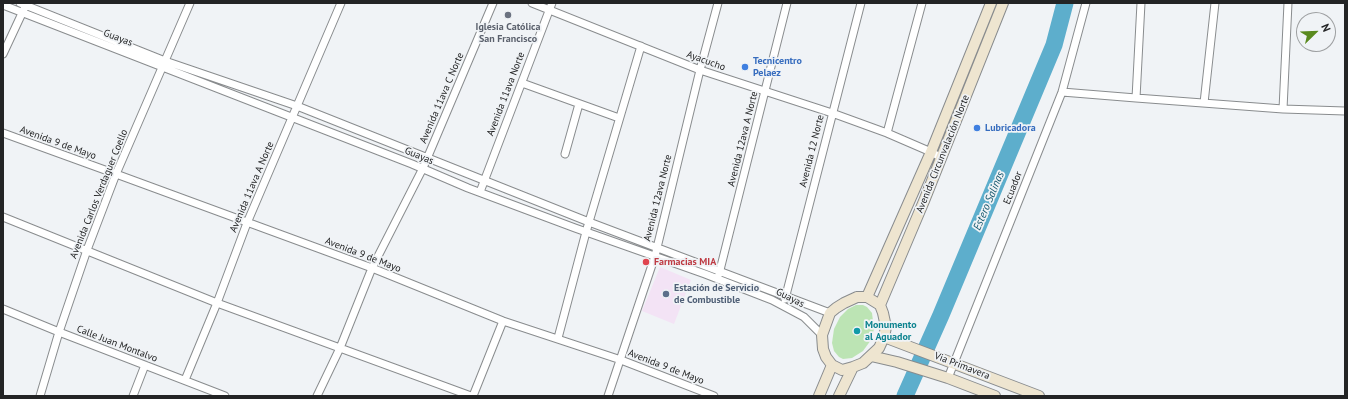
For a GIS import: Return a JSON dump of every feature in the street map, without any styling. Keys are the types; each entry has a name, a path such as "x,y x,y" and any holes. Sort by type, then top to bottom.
{"main road":[{"name":"Avenida Circunvalación Norte","path":"867,297 931,152 991,3"},
{"name":"Avenida Circunvalación Norte","path":"880,305 942,158 1004,3"},
{"path":"857,297 867,297 880,305 886,327 884,337 879,348 872,356 853,368 842,370 832,365 826,357 823,349 822,335 830,313 844,303 857,297"},
{"name":"Via Primavera","path":"884,337 1039,396"},
{"name":"Via Primavera","path":"872,356 948,378 994,396"},
{"path":"819,396 832,365"},
{"path":"839,396 853,368"}],"street":[{"name":"Avenida Carlos Verdaguer Coello","path":"40,396 59,332 87,250 116,174 190,3"},
{"name":"Avenida 11ava A Norte","path":"185,380 217,303 247,223 341,3"},
{"name":"Avenida 11ava C Norte","path":"317,396 340,348 372,268 423,168 493,3"},
{"name":"Ayacucho","path":"532,3 551,6 641,46 700,70 832,113 887,133 942,158"},
{"name":"Avenida 12ava Norte","path":"608,396 655,256 656,246 718,3"},
{"name":"Avenida 12ava A Norte","path":"717,279 721,271 764,91 787,3"},
{"name":"Avenida 12 Norte","path":"782,305 786,296 861,3"},
{"path":"887,133 922,3"},
{"name":"Ecuador","path":"948,378 1062,92 1086,3"},
{"path":"1136,98 1141,3"},
{"path":"1204,103 1215,3"},
{"path":"1283,109 1288,3"},
{"name":"Guayas","path":"3,5 24,6 292,117 480,192 717,279 782,305 804,317 822,335"},
{"path":"3,54 24,6"},
{"name":"Avenida 11ava Norte","path":"480,192 551,6"},
{"path":"558,338 586,232 641,46"},
{"name":"Guayas","path":"164,63 297,106 590,222 830,313"},
{"path":"522,83 619,118"},
{"path":"1062,92 1283,109 1345,111"},
{"path":"565,154 579,104"},
{"name":"Avenida 9 de Mayo","path":"3,134 372,268 503,321 621,360 705,394 714,396"},
{"path":"3,217 217,303 472,396 503,321"},
{"name":"Calle Juan Montalvo","path":"3,309 224,396"},
{"path":"133,396 145,365"}],"shaded area":[{"path":"660,267 691,280 674,324 642,311"}],"green space":[{"path":"856,305 863,305 867,307 872,313 874,329 871,340 863,351 852,358 843,359 834,351 832,343 834,329 840,317 848,309"}],"waterway":[{"name":"Estero Salinas","path":"905,396 941,315 1054,45 1065,3"}],"place":[{"name":"Iglesia Católica San Francisco","path":"508,15"},
{"name":"Tecnicentro Pelaez","path":"745,67"},
{"name":"Lubricadora","path":"977,128"},
{"name":"Farmacias MIA","path":"646,262"},
{"name":"Estación de Servicio de Combustible","path":"666,294"},
{"name":"Monumento al Aguador","path":"857,331"}]}
